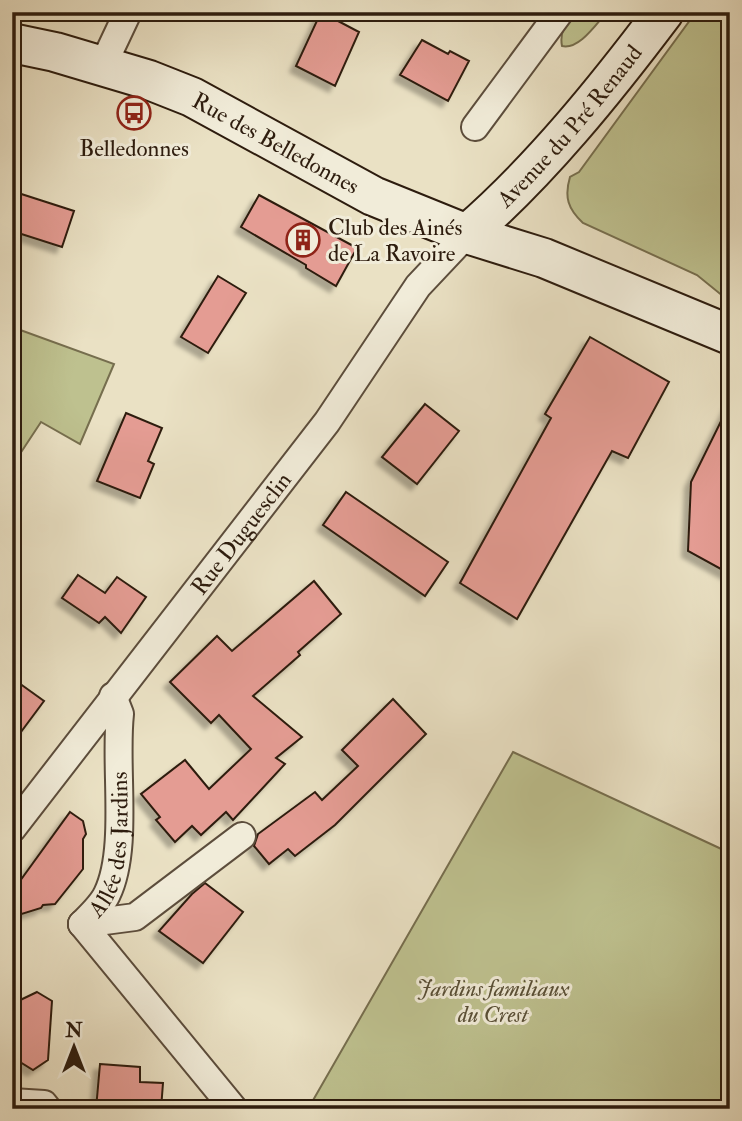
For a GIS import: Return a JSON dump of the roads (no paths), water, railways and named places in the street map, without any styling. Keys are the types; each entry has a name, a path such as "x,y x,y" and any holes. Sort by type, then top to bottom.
{"main road":[{"name":"Avenue du Pré Renaud","path":"467,234 494,211 533,169 615,76 664,12"},
{"name":"Rue des Belledonnes","path":"12,43 103,65 192,97 373,196 467,234 544,258 730,335"}],"street":[{"path":"103,65 128,12"},
{"path":"475,127 560,12"},
{"name":"Rue Duguesclin","path":"12,829 327,422 418,286 467,234"},
{"name":"Allée des Jardins","path":"82,924 106,896 114,874 118,835 120,714 113,696"},
{"name":"Allée des Jardins","path":"82,924 135,917 242,836"},
{"path":"82,924 234,1109"},
{"path":"12,1101 44,1104 48,1109"}],"place":[{"name":"Belledonnes","path":"134,113"},
{"name":"Club des Ainés de La Ravoire","path":"303,240"}],"park label":[{"name":"Jardins familiaux du Crest","path":"493,1001"}]}
